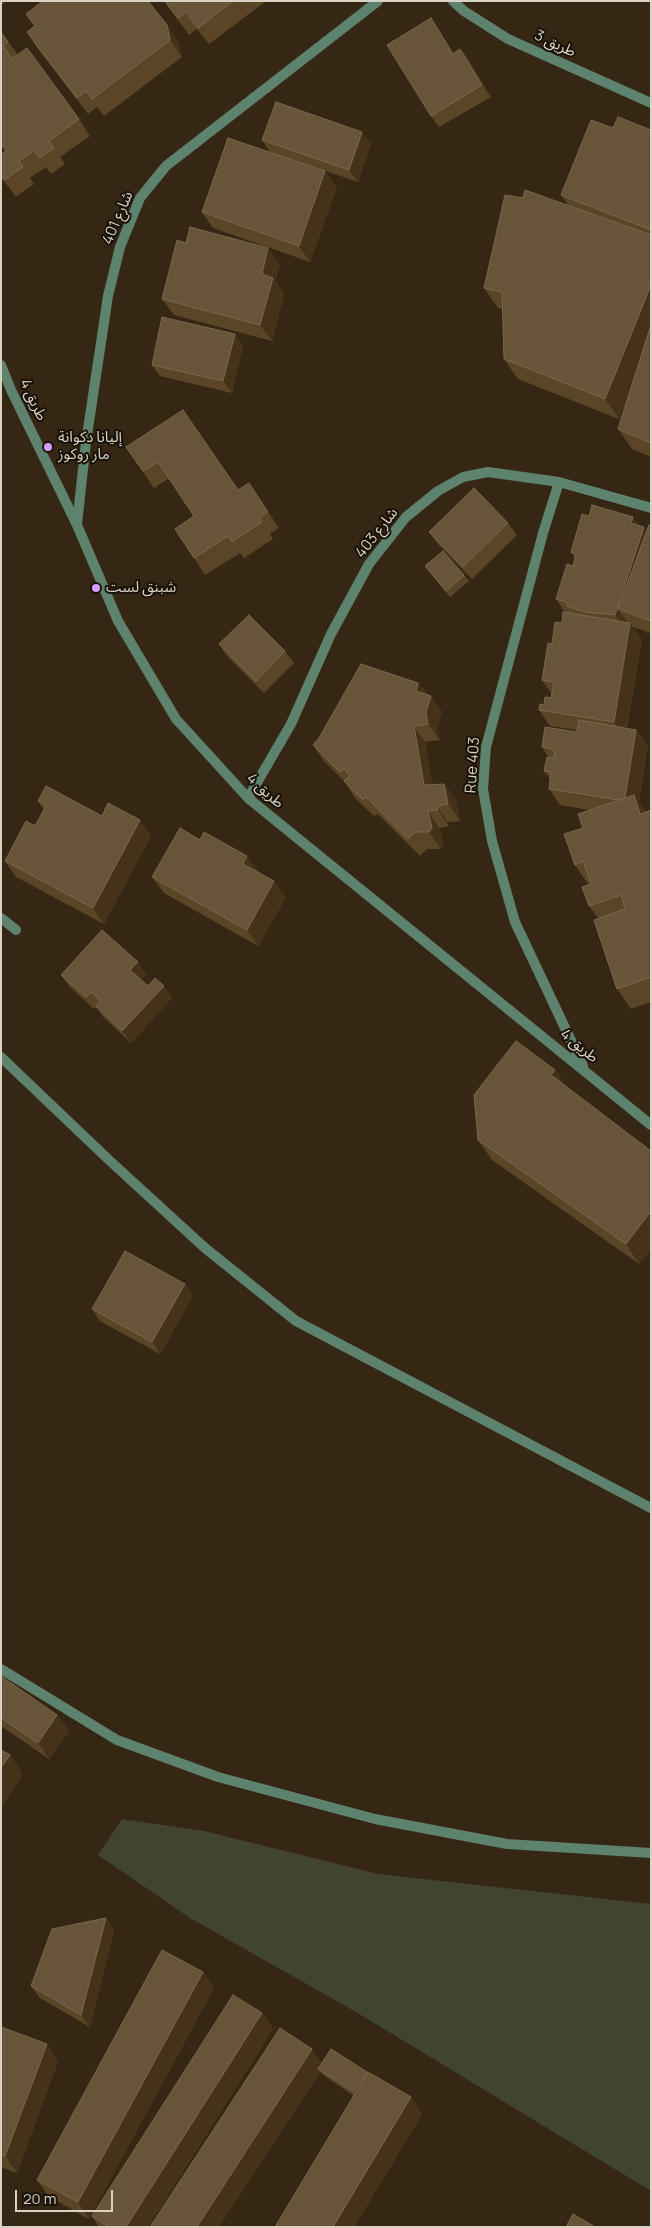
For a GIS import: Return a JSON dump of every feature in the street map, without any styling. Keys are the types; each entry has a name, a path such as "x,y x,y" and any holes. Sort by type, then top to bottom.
{"street":[{"name":"شارع 401","path":"77,524 86,442 108,296 120,247 140,198 166,166 378,1"},
{"name":"طريق 3","path":"453,1 464,11 508,39 651,103"},
{"name":"طريق 4","path":"1,365 11,390 77,524 118,621 176,719 248,798 651,1125"},
{"name":"شارع 403","path":"248,798 290,724 331,634 369,564 406,518 438,491 463,477 488,472 559,482 651,508"},
{"name":"Rue 403","path":"559,482 543,533 486,747 483,789 492,841 515,922 584,1070"},
{"path":"1,918 16,930"},
{"path":"1,1057 108,1160 205,1248 296,1321 651,1508"},
{"path":"1,1669 117,1740 218,1777 375,1819 507,1844 651,1853"}],"green space":[{"path":"122,1819 204,1831 378,1874 651,1904 651,2191 356,2012 190,1918 98,1855"}],"building":[{"path":"43,1 148,1 167,25 170,40 92,99 86,91 77,98 27,32 35,26 26,14"},
{"path":"165,1 233,1 198,28 186,12 178,18"},
{"path":"431,18 453,54 460,49 482,85 431,116 387,45"},
{"path":"1,32 8,42 3,46 12,59 27,48 79,119 49,141 54,148 40,158 34,151 19,161 23,167 4,180 1,176 1,154 6,151 1,144"},
{"path":"276,102 362,132 349,170 262,140"},
{"path":"618,117 651,130 651,230 561,195 591,120 613,128"},
{"path":"228,138 325,171 299,246 202,212"},
{"path":"525,190 651,235 651,285 605,399 504,359 502,292 484,288 505,195 523,198"},
{"path":"190,227 268,248 262,274 273,278 260,325 162,299 177,240 186,243"},
{"path":"162,317 235,334 223,381 152,365"},
{"path":"651,325 651,443 618,429"},
{"path":"183,410 238,490 249,483 268,512 259,518 262,522 232,542 228,536 194,558 175,529 194,516 158,462 143,471 126,447"},
{"path":"474,488 508,523 463,567 429,532"},
{"path":"592,505 633,517 631,523 644,527 615,615 585,612 567,606 568,603 556,599 567,564 573,566 576,554 571,552 582,514 589,516"},
{"path":"649,525 651,526 651,621 618,609"},
{"path":"443,551 464,575 446,591 425,566"},
{"path":"563,612 630,623 614,722 539,710 540,704 544,705 545,697 551,698 554,682 542,680 548,643 552,644 555,622 562,623"},
{"path":"249,615 285,651 256,681 219,644"},
{"path":"361,664 418,683 416,691 431,696 426,712 428,724 414,726 424,785 444,784 448,804 437,806 438,810 428,811 432,828 429,832 415,832 408,839 366,797 363,800 344,781 350,776 344,769 340,772 313,745 319,738"},
{"path":"579,720 636,730 625,798 619,800 549,789 551,772 544,771 547,757 554,758 555,750 542,747 545,727 577,732"},
{"path":"46,786 102,816 108,803 140,820 93,908 5,861 26,821 35,826 46,806 38,801"},
{"path":"634,795 640,814 651,810 651,977 617,989 594,920 625,909 621,895 589,906 582,887 591,884 583,861 575,865 564,834 583,828 578,814"},
{"path":"180,828 200,840 204,832 247,856 243,864 274,881 247,930 152,877"},
{"path":"102,930 138,962 130,970 148,986 155,978 164,986 122,1031 96,1006 101,1001 91,992 86,997 61,975"},
{"path":"516,1041 555,1070 551,1075 651,1151 651,1211 626,1244 478,1140 474,1095"},
{"path":"125,1251 185,1284 152,1342 92,1309"},
{"path":"1,1676 57,1715 38,1743 1,1718"},
{"path":"1,1750 10,1755 1,1768"},
{"path":"106,1918 81,2015 31,1986 52,1929"},
{"path":"162,1950 203,1972 78,2202 37,2180"},
{"path":"233,1995 262,2013 126,2227 109,2227 92,2216"},
{"path":"1,2027 47,2044 5,2156 1,2155"},
{"path":"280,2028 312,2049 197,2227 150,2227"},
{"path":"331,2049 367,2072 354,2092 318,2069"},
{"path":"368,2072 411,2097 333,2227 275,2227"},
{"path":"573,2214 595,2227 566,2227"}],"place":[{"name":"إليانا دكوانة مار روكوز","path":"48,447"},
{"name":"شبنق لست","path":"96,588"}]}
